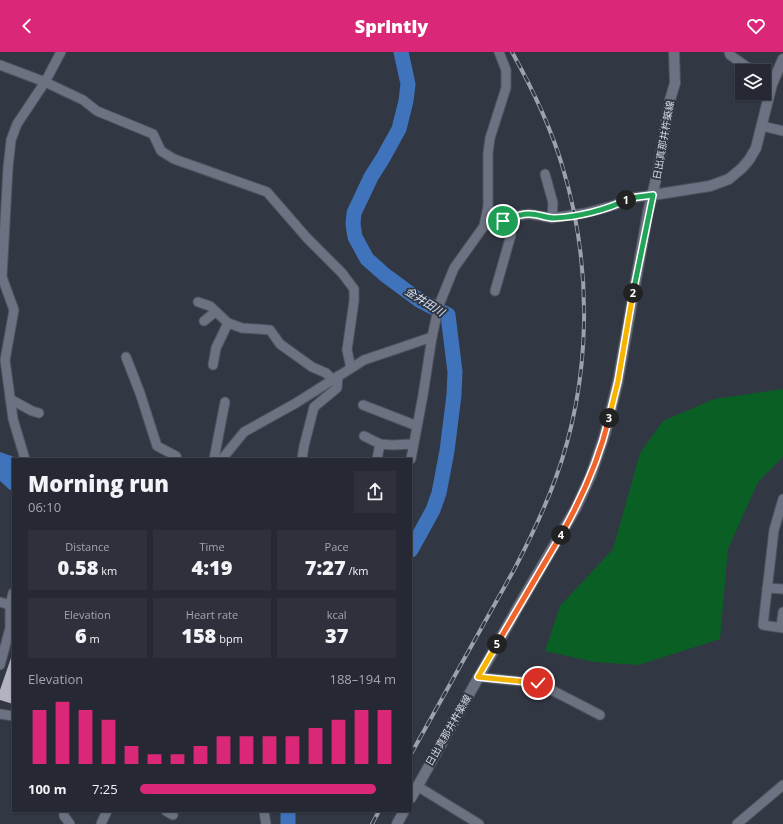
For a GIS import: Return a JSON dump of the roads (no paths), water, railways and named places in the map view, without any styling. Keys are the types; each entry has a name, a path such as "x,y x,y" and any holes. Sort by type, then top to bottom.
{"main road":[{"name":"日出真那井杵築線","path":"412,796 478,677 576,508 592,475 605,434 618,381 640,255 674,83 674,52"},
{"path":"771,77 783,59"},
{"path":"653,195 710,186 729,179 749,160 756,148 762,126 765,100"},
{"path":"400,823 404,812"}],"street":[{"path":"25,458 13,419 2,361 14,310 2,277 4,171 11,140 17,124 45,82 61,52"},
{"path":"489,225 488,153 490,138 506,88 506,70 499,52"},
{"path":"729,52 730,55 743,64"},
{"path":"0,65 45,82 83,100 97,111 153,134 161,151 174,159 267,192 307,238 342,273 354,289 354,301 347,350 351,368"},
{"path":"762,126 783,131"},
{"path":"545,174 553,204 552,218"},
{"path":"411,458 439,305 454,268 489,225 521,215 529,214 552,218 602,210 630,198 653,195"},
{"path":"489,225 511,235 495,291"},
{"path":"198,302 210,306 228,323 242,328 270,330 280,344 312,367 336,378"},
{"path":"204,321 215,312"},
{"path":"213,365 216,348 228,323"},
{"path":"223,458 244,432 296,403 364,360 433,333"},
{"path":"126,357 140,393 157,446 176,456 177,458"},
{"path":"302,458 314,407 337,388 336,378"},
{"path":"10,399 32,411 39,413"},
{"path":"214,458 225,402"},
{"path":"363,405 417,426"},
{"path":"364,436 380,444 413,444"},
{"path":"377,458 380,444"},
{"path":"783,499 763,625 782,627 783,612"},
{"path":"768,588 783,589"},
{"path":"0,665 10,628 10,605 12,597"},
{"path":"0,602 10,605"},
{"path":"478,677 538,683 600,715"},
{"path":"0,714 12,716"},
{"path":"737,824 783,785"},
{"path":"417,786 479,824"},
{"path":"64,812 64,816 70,824"},
{"path":"101,824 107,812"},
{"path":"264,812 266,824"}],"water":[{"path":"0,452 17,458 12,458 12,490 0,481"}],"waterway":[{"name":"金井田川","path":"401,52 408,84 406,101 399,129 371,177 354,213 353,224 355,237 367,259 385,275 419,300 448,315 455,372 454,395 447,451 439,493 433,510 412,548"},
{"name":"金井田川","path":"288,812 288,824"}],"railway":[{"path":"412,752 515,568 546,502 555,480 567,442 576,403 582,363 584,323 583,283 579,243 572,203 562,165 552,136 533,93 512,52"},
{"path":"372,824 378,812"}]}
